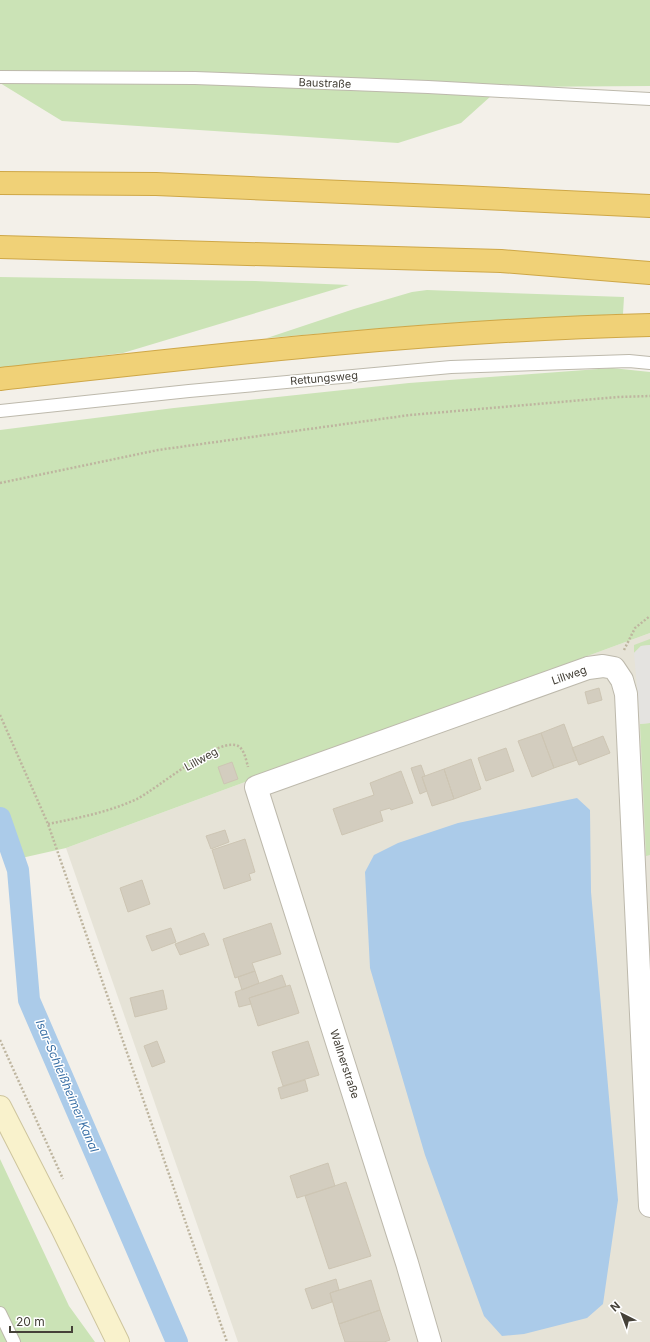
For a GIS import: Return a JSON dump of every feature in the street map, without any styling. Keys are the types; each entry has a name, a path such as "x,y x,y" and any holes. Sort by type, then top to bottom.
{"highway":[{"path":"0,183 156,184 461,196 650,206"},
{"path":"0,247 501,260 650,273"},
{"path":"0,379 357,342 488,332 650,325"}],"main road":[{"path":"0,1107 118,1342"}],"street":[{"name":"Lillweg","path":"256,787 588,668 603,666 614,668"},
{"path":"614,668 622,680 626,694 650,1206"},
{"name":"Wallnerstraße","path":"256,787 405,1255 430,1342"}],"lane":[{"name":"Baustraße","path":"0,76 195,78 428,87 650,99"},
{"name":"Rettungsweg","path":"0,411 189,391 451,367 628,362 650,363"},
{"path":"0,1313 14,1342"}],"path":[{"path":"0,483 158,450 410,415 618,397 650,396"},
{"path":"614,668 635,628 650,616"},
{"path":"0,715 48,824 227,1342"},
{"name":"Lillweg","path":"48,824 96,814 137,799 202,756 226,745 236,745 241,748 256,787"}],"shaded area":[{"path":"650,633 650,1342 238,1342 66,848"},
{"path":"650,645 650,723 640,724 634,653 641,646"}],"green space":[{"path":"0,0 650,0 650,86 501,87 461,123 398,143 62,121 0,83"},
{"path":"0,277 255,281 349,285 123,353 0,368"},
{"path":"427,290 624,297 623,314 435,324 267,338 354,309 412,292"},
{"path":"612,368 650,372 650,633 66,848 17,859 0,812 0,430 174,408 409,383"},
{"path":"650,639 650,645 641,646 634,653 634,645"},
{"path":"650,723 650,855 646,856 640,724"},
{"path":"0,1159 69,1306 95,1342 0,1342"}],"water":[{"path":"577,798 590,810 591,892 618,1200 603,1304 587,1318 524,1334 502,1336 484,1316 425,1155 370,968 365,872 374,855 398,843 458,823"}],"building":[{"path":"599,688 602,700 588,704 585,692"},
{"path":"564,724 577,760 554,768 541,733"},
{"path":"541,733 554,768 532,777 518,741"},
{"path":"603,736 610,753 579,765 572,748"},
{"path":"506,748 514,771 486,781 478,758"},
{"path":"471,759 481,789 454,799 444,769"},
{"path":"232,762 238,779 224,784 218,767"},
{"path":"421,765 425,776 422,777 427,791 420,794 411,768"},
{"path":"444,769 454,799 432,806 422,777"},
{"path":"401,771 413,803 391,810 390,808 380,811 383,821 342,835 333,809 374,795 370,783"},
{"path":"225,830 229,842 211,849 206,836"},
{"path":"245,839 255,872 249,874 251,880 224,889 212,850"},
{"path":"142,880 150,904 128,912 120,888"},
{"path":"271,923 281,954 252,963 255,971 235,978 223,939"},
{"path":"171,928 176,942 152,951 146,936"},
{"path":"204,933 209,945 180,955 175,944"},
{"path":"255,971 259,983 242,990 238,977"},
{"path":"282,975 286,986 249,998 251,1004 239,1007 235,992"},
{"path":"290,985 299,1013 258,1026 249,998"},
{"path":"163,990 167,1009 135,1017 130,998"},
{"path":"157,1041 165,1062 152,1067 144,1046"},
{"path":"308,1041 319,1075 283,1086 272,1052"},
{"path":"305,1080 308,1091 281,1099 278,1088"},
{"path":"328,1163 335,1186 297,1198 290,1176"},
{"path":"346,1182 371,1256 329,1269 305,1196"},
{"path":"336,1279 339,1290 330,1293 332,1302 312,1309 305,1289"},
{"path":"371,1280 380,1310 339,1324 330,1293"},
{"path":"380,1310 390,1340 384,1342 345,1342 339,1324"}],"waterway":[{"name":"Isar-Schleißheimer Kanal","path":"0,818 18,870 29,1000 177,1342"}]}
